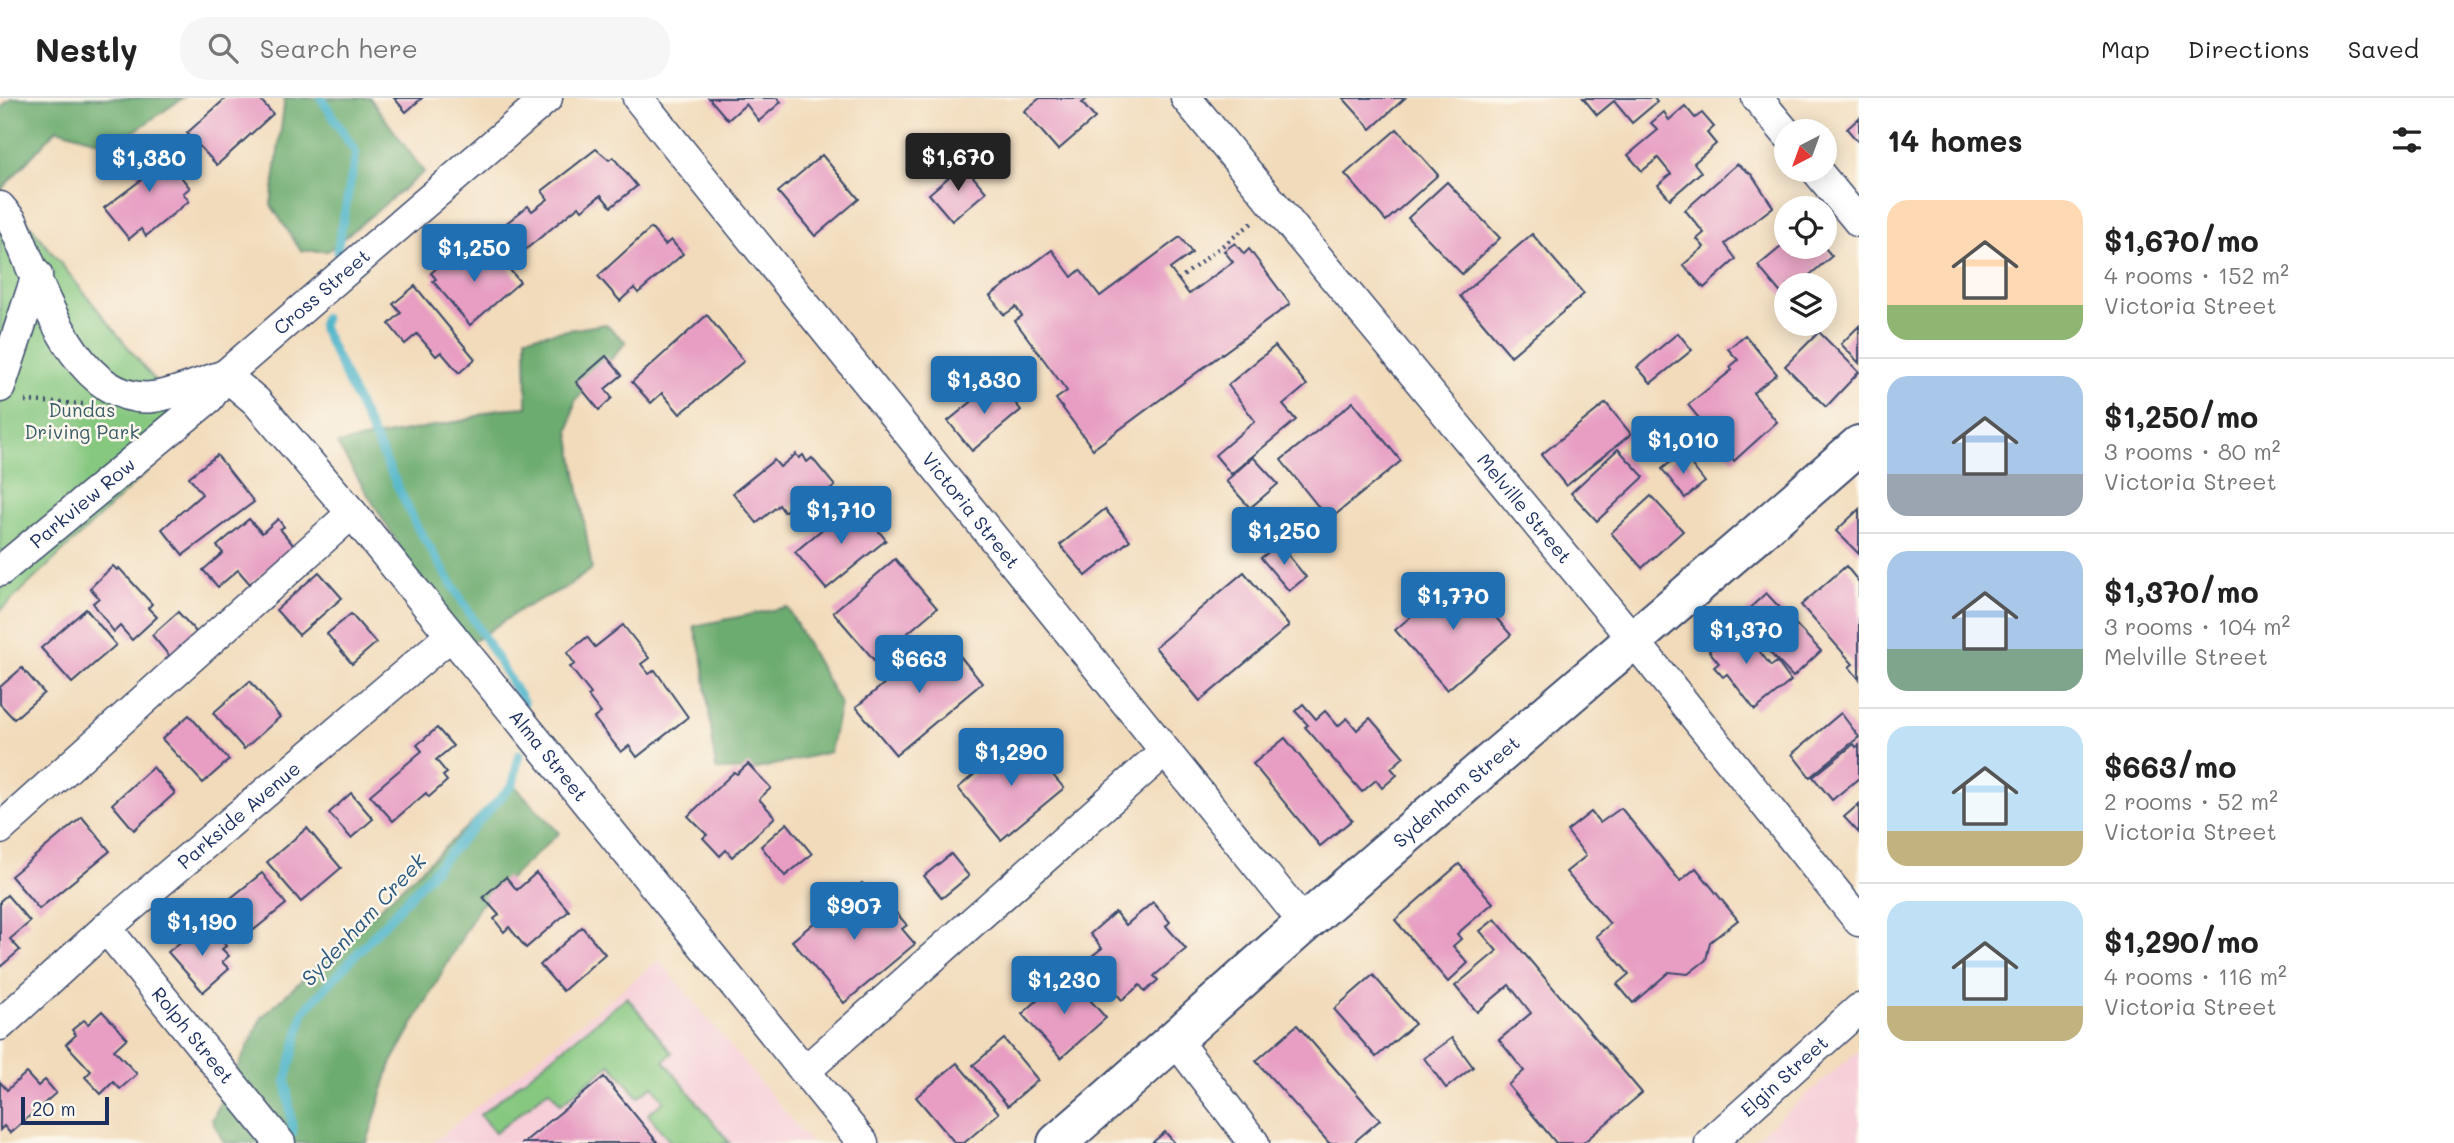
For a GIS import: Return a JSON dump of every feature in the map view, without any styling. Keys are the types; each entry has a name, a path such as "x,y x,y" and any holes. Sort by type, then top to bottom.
{"main road":[{"name":"Sydenham Street","path":"1057,1143 1176,1041 1305,924 1635,642 1859,445"}],"street":[{"name":"Cross Street","path":"225,376 547,98"},
{"name":"Victoria Street","path":"638,98 1305,924"},
{"name":"Melville Street","path":"1186,98 1635,642 1859,921"},
{"path":"1757,98 1774,119"},
{"path":"1826,182 1859,222"},
{"path":"0,207 12,221 65,341 81,365 98,381 123,392 152,397 225,376"},
{"path":"7,393 37,275"},
{"name":"Alma Street","path":"225,376 256,401 352,513 863,1143"},
{"name":"Parkview Row","path":"0,571 209,398 225,376"},
{"path":"0,829 352,513"},
{"name":"Parkside Avenue","path":"0,1025 106,928 451,635"},
{"path":"804,1071 1166,751"},
{"name":"Rolph Street","path":"106,928 280,1143"},
{"name":"Elgin Street","path":"1710,1143 1859,1009"},
{"path":"1176,1041 1254,1143"}],"path":[{"path":"1178,280 1274,206"},
{"path":"7,393 97,405"}],"shaded area":[{"path":"659,960 811,1143 432,1143"},
{"path":"1859,1050 1859,1143 1750,1143"}],"green space":[{"path":"11,98 183,98 113,146 57,129 1,190 0,109"},
{"path":"285,98 370,98 424,172 328,251 301,251 271,205"},
{"name":"Dundas Driving Park","path":"0,188 193,428 0,611"},
{"path":"605,324 626,342 575,401 569,431 592,569 567,587 523,608 462,649 337,444 466,420 497,409 527,407 526,337"},
{"path":"787,607 840,704 830,752 757,769 716,770 703,661 694,626"},
{"path":"513,784 559,833 479,907 391,1064 367,1143 224,1143 212,1120 262,1017"},
{"path":"627,997 672,1053 664,1061 730,1143 671,1143 648,1114 664,1101 653,1086 638,1097 611,1064 561,1104 549,1090 495,1133 480,1115"}],"building":[{"path":"226,98 259,98 273,114 217,165 187,133"},
{"path":"394,98 422,98 406,112"},
{"path":"709,98 777,98 781,102 759,121 746,104 728,120"},
{"path":"1040,98 1088,98 1082,103 1095,118 1058,150 1024,111"},
{"path":"1343,98 1405,98 1371,129"},
{"path":"1583,98 1654,98 1657,102 1632,123 1614,101 1597,115"},
{"path":"1685,106 1695,118 1702,113 1714,127 1707,133 1716,144 1694,163 1701,172 1670,199 1658,185 1671,174 1658,158 1642,171 1628,155 1658,130 1651,123 1664,112 1669,120"},
{"path":"1859,118 1859,143 1847,129"},
{"path":"1397,129 1438,175 1386,221 1345,174"},
{"path":"153,142 190,188 183,193 189,201 146,236 141,229 129,239 104,208 141,180 127,162"},
{"path":"596,149 609,160 613,157 637,186 611,207 601,195 582,210 579,206 520,254 499,229 528,206 532,211 548,199 542,191"},
{"path":"822,155 859,199 815,236 778,192"},
{"path":"1737,164 1752,175 1773,207 1725,244 1736,259 1704,288 1683,265 1704,247 1697,239 1704,233 1685,210"},
{"path":"963,165 986,192 952,221 929,194"},
{"path":"1447,182 1500,238 1462,274 1408,218"},
{"path":"651,228 665,245 671,240 683,254 638,293 634,288 620,301 598,276"},
{"path":"1532,234 1584,294 1511,356 1460,296"},
{"path":"1180,237 1192,253 1170,269 1189,294 1233,262 1224,251 1235,243 1244,254 1249,249 1290,304 1093,449 1056,399 1067,391 1015,321 1022,316 1016,307 1004,315 990,296 1052,250 1072,277 1080,270 1100,296"},
{"path":"456,251 470,267 489,251 493,255 496,253 520,282 470,325 433,281 436,279 431,273"},
{"path":"1774,253 1774,259 1828,259 1812,273 1774,273 1774,285 1758,266"},
{"path":"415,286 475,359 459,373 441,352 436,356 417,334 405,344 389,324 401,313 393,304"},
{"path":"707,315 744,361 680,414 662,393 651,403 632,382"},
{"path":"1859,326 1859,363 1841,344"},
{"path":"1678,333 1692,350 1651,383 1637,367"},
{"path":"1745,335 1777,374 1753,393 1777,422 1734,461 1688,405 1732,370 1730,367 1738,360 1728,349"},
{"path":"1815,336 1823,336 1859,372 1826,407 1785,366"},
{"path":"1275,346 1307,385 1283,405 1296,420 1231,474 1215,455 1255,421 1228,385"},
{"path":"606,356 622,375 605,389 612,398 599,410 576,382"},
{"path":"997,381 1021,410 972,451 948,421"},
{"path":"1353,402 1401,461 1329,520 1281,460"},
{"path":"1606,403 1631,434 1566,486 1541,455"},
{"path":"1618,449 1644,477 1597,521 1571,493"},
{"path":"1682,453 1705,482 1685,498 1662,469"},
{"path":"796,454 799,458 803,455 807,462 812,458 835,486 814,503 806,494 784,512 779,505 757,523 733,493 774,460 780,467"},
{"path":"217,455 254,502 183,555 162,529 202,494 189,477"},
{"path":"1253,457 1278,484 1250,508 1226,481"},
{"path":"1651,496 1683,531 1642,568 1611,533"},
{"path":"855,502 886,540 826,589 795,552"},
{"path":"1105,509 1130,540 1086,576 1060,545"},
{"path":"1859,509 1859,554 1836,531"},
{"path":"249,519 262,533 278,519 284,527 280,529 294,546 250,584 238,570 218,587 203,570 223,553 217,546"},
{"path":"1279,544 1306,577 1289,591 1261,558"},
{"path":"895,559 937,608 875,661 833,612"},
{"path":"113,566 117,570 119,568 152,604 148,608 157,617 132,640 120,626 114,632 93,603 99,598 90,588"},
{"path":"1846,566 1859,582 1859,679 1849,667 1853,664 1801,605"},
{"path":"319,572 342,598 299,635 276,610"},
{"path":"1244,572 1289,626 1200,701 1155,647"},
{"path":"1459,575 1511,635 1447,690 1395,630"},
{"path":"1766,593 1821,651 1793,677 1738,619"},
{"path":"86,609 116,645 72,683 41,648"},
{"path":"178,612 198,634 171,658 152,635"},
{"path":"351,614 376,643 352,664 327,634"},
{"path":"1728,622 1734,630 1739,625 1771,666 1777,662 1791,681 1755,710 1727,674 1723,677 1714,667 1719,663 1709,651 1713,647 1707,639"},
{"path":"623,625 649,658 641,664 649,674 655,670 688,717 637,757 629,746 621,752 594,718 601,713 588,696 591,694 570,667 575,664 567,653 587,637 595,647"},
{"path":"943,635 982,683 896,755 856,707"},
{"path":"22,668 44,693 14,719 0,704 0,687"},
{"path":"250,681 280,717 244,749 213,713"},
{"path":"1303,704 1316,719 1325,711 1338,726 1347,718 1357,730 1370,718 1404,757 1391,768 1397,775 1382,788 1376,780 1362,792 1305,727 1308,725 1295,711"},
{"path":"1841,713 1859,737 1810,777 1792,754"},
{"path":"189,715 229,760 203,783 162,739"},
{"path":"437,728 453,746 436,760 447,773 443,776 447,781 429,797 426,793 393,821 370,795 422,751 417,745"},
{"path":"1020,736 1064,788 1001,840 958,788"},
{"path":"1285,738 1352,820 1320,846 1253,764"},
{"path":"1854,744 1856,747 1859,745 1859,778 1832,800 1813,777"},
{"path":"748,764 771,788 759,799 775,817 732,857 726,850 720,856 703,838 707,835 688,816 734,772 737,774"},
{"path":"153,767 175,793 134,830 112,804"},
{"path":"351,793 373,819 351,838 329,813"},
{"path":"1859,804 1859,833 1844,817"},
{"path":"1621,808 1680,881 1696,868 1738,920 1710,942 1706,960 1688,974 1669,972 1633,1003 1617,984 1629,974 1596,936 1610,924 1566,872 1586,856 1567,831 1591,812 1600,823"},
{"path":"82,817 110,851 39,909 11,876"},
{"path":"787,823 812,854 785,876 761,846"},
{"path":"307,828 341,868 301,902 267,862"},
{"path":"951,854 969,876 942,898 924,876"},
{"path":"1459,864 1493,903 1457,934 1461,939 1453,946 1468,963 1448,982 1395,920"},
{"path":"262,873 286,904 245,937 221,906"},
{"path":"536,873 569,911 526,948 509,927 504,932 494,919 499,915 483,897 506,877 517,890"},
{"path":"862,883 887,913 892,908 907,925 902,929 915,944 844,1003 792,941"},
{"path":"7,895 30,922 10,939 20,950 0,967 0,901"},
{"path":"1153,902 1170,922 1166,926 1186,949 1154,976 1158,980 1145,992 1140,985 1122,1000 1087,960 1102,948 1090,934 1115,912 1126,925"},
{"path":"1495,919 1642,1093 1583,1143 1556,1143 1508,1085 1524,1071 1499,1040 1531,1013 1509,985 1477,1012 1455,986 1497,951 1480,931"},
{"path":"210,926 226,946 222,949 229,956 222,962 229,969 203,992 168,952 184,939 186,941"},
{"path":"582,927 605,954 563,991 540,965"},
{"path":"1067,974 1106,1018 1061,1058 1022,1014"},
{"path":"1373,975 1415,1024 1376,1057 1334,1009"},
{"path":"102,1011 127,1038 114,1050 137,1074 120,1089 113,1082 101,1094 85,1077 91,1071 66,1044 76,1035 72,1030 84,1020 88,1024"},
{"path":"1297,1025 1380,1120 1353,1143 1329,1143 1256,1061"},
{"path":"1452,1038 1473,1067 1446,1088 1424,1058"},
{"path":"1004,1039 1038,1080 1008,1106 973,1065"},
{"path":"957,1063 999,1113 964,1143 955,1143 916,1097"},
{"path":"26,1073 38,1086 45,1080 56,1093 10,1133 4,1126 0,1130 0,1082 7,1090"},
{"path":"604,1077 658,1143 523,1143"},
{"path":"1165,1132 1175,1143 1152,1143"}],"waterway":[{"name":"Sydenham Creek","path":"321,98 356,153 337,252"},
{"name":"Sydenham Creek","path":"324,318 322,327 416,525 524,703"},
{"name":"Sydenham Creek","path":"293,1133 286,1081 304,1011 513,784 519,754"}]}
